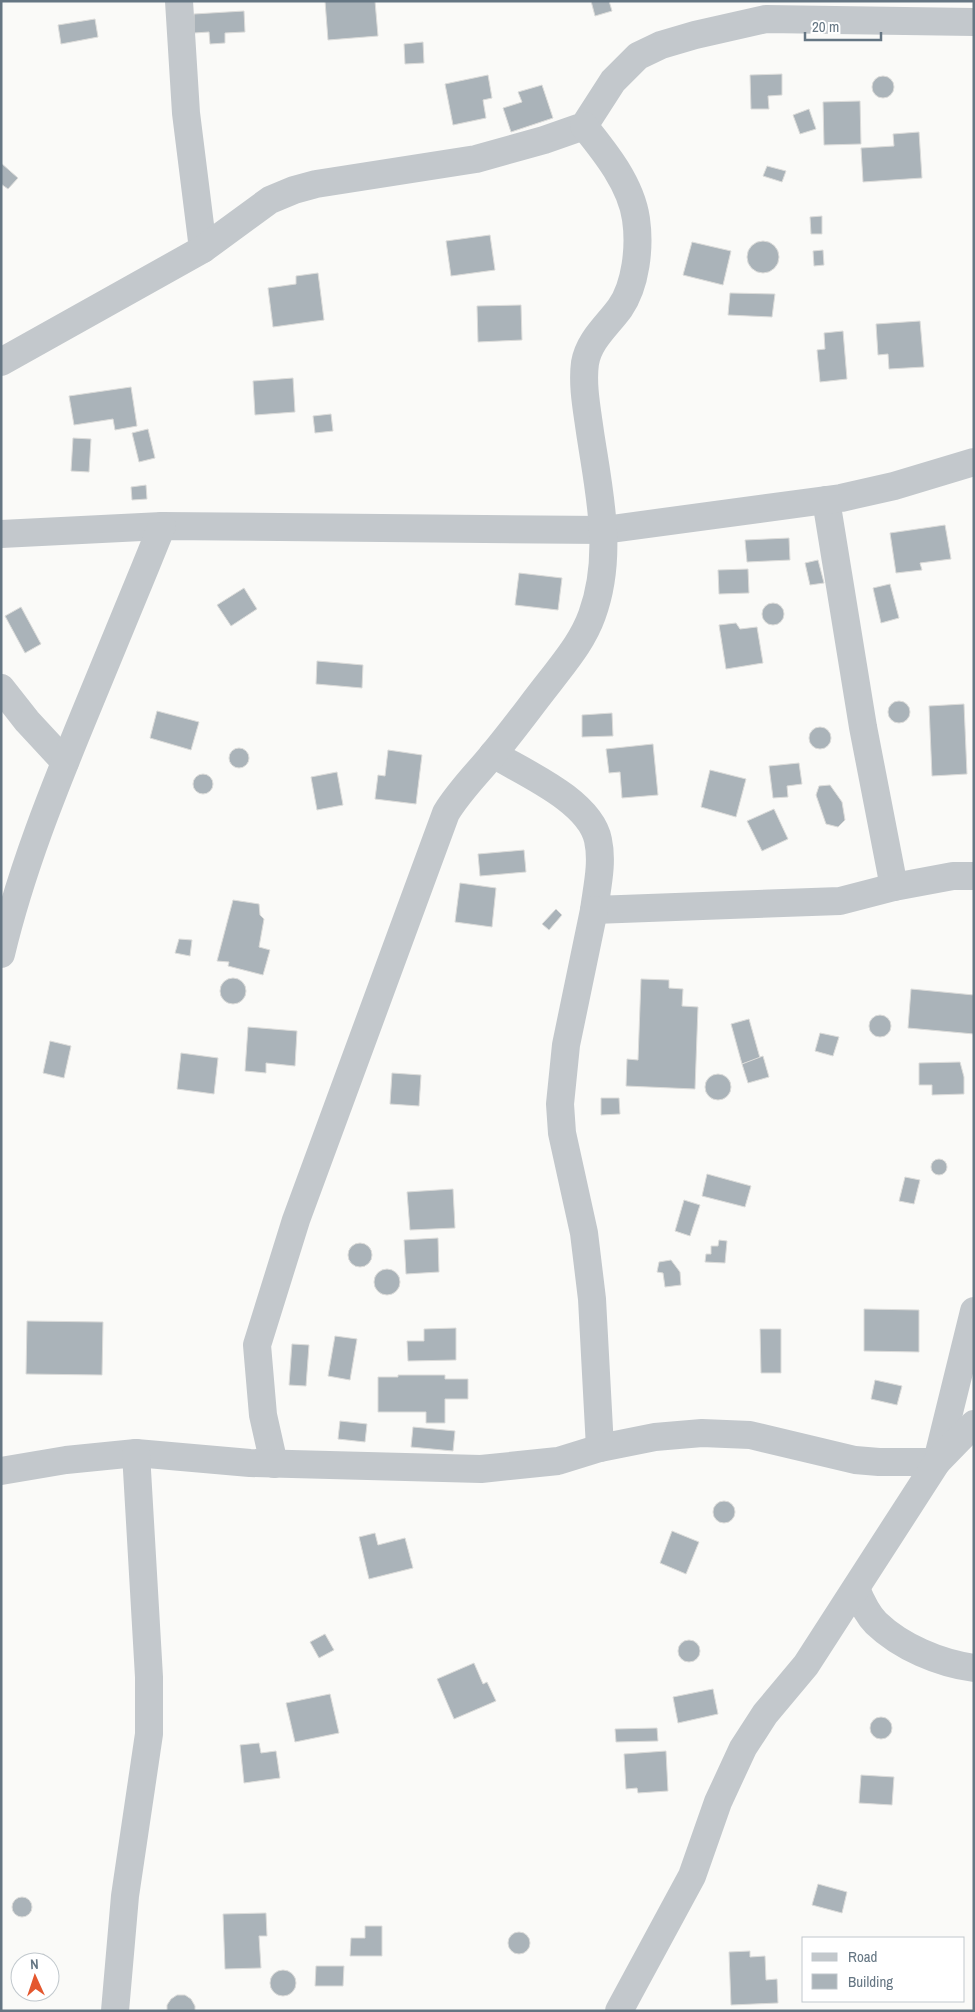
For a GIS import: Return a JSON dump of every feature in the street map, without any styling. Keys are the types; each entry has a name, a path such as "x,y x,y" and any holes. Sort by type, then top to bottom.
{"street":[{"path":"178,1 186,113 203,249"},
{"path":"1,362 203,249 270,200 294,190 316,184 476,159 544,140 584,126 613,81 638,56 661,45 767,10 974,22"},
{"path":"274,1464 263,1415 257,1346 296,1220 446,813 464,786 493,754 577,646 586,629 599,592 604,530 588,417 586,362 591,346 620,308 631,287 636,268 636,218 623,181 605,152 584,126"},
{"path":"1,534 162,526 604,530 826,500 894,486 974,462"},
{"path":"826,500 863,727 894,887"},
{"path":"1,954 9,920 33,846 65,762 162,526"},
{"path":"1,688 65,762"},
{"path":"493,754 577,806 590,821 598,839 600,861 594,910 566,1045 560,1104 562,1133 584,1233 600,1448"},
{"path":"594,910 840,901 894,887 953,876 974,876"},
{"path":"937,1462 974,1311"},
{"path":"619,2011 692,1876 718,1802 744,1748 765,1714 806,1665 937,1462 974,1424"},
{"path":"1,1471 66,1460 136,1454 274,1464 481,1469 558,1461 600,1448 655,1437 702,1434 750,1435 855,1460 937,1462"},
{"path":"115,2011 125,1896 149,1734 148,1677 136,1454"},
{"path":"856,1589 875,1622 899,1641 939,1660 974,1668"}],"building":[{"path":"325,1 375,1 378,36 328,40"},
{"path":"591,1 609,1 612,11 595,16"},
{"path":"244,11 245,32 225,33 225,43 210,44 209,32 194,33 194,14"},
{"path":"95,19 98,37 61,44 58,25"},
{"path":"423,42 424,63 405,64 404,44"},
{"path":"782,74 782,95 768,96 769,109 751,109 750,75"},
{"path":"488,75 492,98 483,100 486,118 453,125 445,84"},
{"path":"883,76 891,79 894,87 891,95 883,98 875,95 872,87 875,79"},
{"path":"542,85 553,118 511,132 503,108 522,102 518,92"},
{"path":"860,101 861,144 824,145 823,102"},
{"path":"809,109 816,129 800,134 793,115"},
{"path":"919,132 922,178 863,182 861,148 894,146 893,134"},
{"path":"1,163 18,178 8,189 1,184"},
{"path":"767,166 786,171 782,182 763,176"},
{"path":"822,216 822,234 811,234 810,217"},
{"path":"490,235 495,270 451,276 446,241"},
{"path":"763,241 774,246 779,257 774,268 763,273 752,268 747,257 752,246"},
{"path":"692,242 731,251 723,285 683,275"},
{"path":"823,250 824,265 814,266 813,251"},
{"path":"318,273 324,320 273,327 268,288 296,284 296,276"},
{"path":"730,293 775,294 772,317 728,315"},
{"path":"521,305 522,340 478,342 477,306"},
{"path":"920,321 924,367 889,369 888,354 878,355 876,324"},
{"path":"843,331 847,379 820,382 817,350 825,349 824,333"},
{"path":"293,378 295,412 255,415 253,381"},
{"path":"131,387 137,426 115,430 113,419 74,425 69,396"},
{"path":"331,414 333,431 315,433 313,416"},
{"path":"148,429 155,458 139,462 132,433"},
{"path":"73,438 91,439 89,472 71,471"},
{"path":"146,485 147,499 132,500 131,487"},
{"path":"945,525 951,559 920,563 922,570 896,573 890,533"},
{"path":"789,538 790,560 747,562 745,540"},
{"path":"818,560 824,583 810,585 805,563"},
{"path":"748,569 749,593 719,594 718,570"},
{"path":"519,573 562,578 558,610 515,605"},
{"path":"890,584 899,618 881,623 873,588"},
{"path":"244,588 257,609 231,626 217,605"},
{"path":"773,603 781,606 784,614 781,622 773,625 765,622 762,614 765,606"},
{"path":"21,607 41,644 25,653 5,616"},
{"path":"736,623 740,629 757,627 763,663 726,669 719,625"},
{"path":"317,661 363,665 362,688 316,684"},
{"path":"899,701 907,704 910,712 907,720 899,723 891,720 888,712 891,704"},
{"path":"964,704 967,774 932,776 929,706"},
{"path":"157,711 199,722 191,750 150,738"},
{"path":"612,713 613,736 582,737 582,715"},
{"path":"820,727 828,730 831,738 828,746 820,749 812,746 809,738 812,730"},
{"path":"653,744 658,795 622,798 620,772 609,773 606,749"},
{"path":"235,748 243,748 249,754 249,762 243,768 235,768 229,762 229,754"},
{"path":"388,750 422,755 416,804 375,799 378,775 385,776"},
{"path":"799,763 802,784 787,786 788,797 773,798 769,766"},
{"path":"710,770 746,779 736,817 701,807"},
{"path":"337,772 343,805 317,810 311,777"},
{"path":"203,774 210,777 213,784 210,791 203,794 196,791 193,784 196,777"},
{"path":"830,785 842,802 845,820 838,827 826,824 816,795 819,786"},
{"path":"774,809 788,839 762,851 747,821"},
{"path":"524,850 526,872 480,876 478,854"},
{"path":"460,883 496,888 492,927 455,922"},
{"path":"233,900 259,904 260,915 264,919 259,947 270,950 263,975 228,966 229,962 217,961"},
{"path":"556,909 562,915 549,930 542,924"},
{"path":"179,939 192,940 190,956 175,953"},
{"path":"233,978 242,982 246,991 242,1000 233,1004 224,1000 220,991 224,982"},
{"path":"641,979 669,980 669,988 683,989 682,1006 698,1007 695,1089 626,1086 627,1059 638,1060"},
{"path":"911,989 974,995 974,1034 908,1028"},
{"path":"880,1015 888,1018 891,1026 888,1034 880,1037 872,1034 869,1026 872,1018"},
{"path":"749,1019 760,1058 742,1064 731,1024"},
{"path":"248,1027 297,1031 295,1066 266,1063 266,1073 245,1071"},
{"path":"820,1033 839,1037 833,1056 815,1051"},
{"path":"50,1041 71,1046 64,1078 43,1073"},
{"path":"181,1053 218,1058 214,1094 177,1089"},
{"path":"763,1056 769,1077 748,1083 742,1064"},
{"path":"960,1062 964,1077 964,1094 932,1095 932,1085 919,1085 919,1063"},
{"path":"392,1073 421,1075 419,1106 390,1104"},
{"path":"718,1074 727,1078 731,1087 727,1096 718,1100 709,1096 705,1087 709,1078"},
{"path":"601,1098 619,1098 620,1114 601,1115"},
{"path":"936,1159 942,1159 947,1164 945,1173 936,1175 931,1170 931,1164"},
{"path":"707,1174 751,1186 745,1207 702,1196"},
{"path":"905,1177 920,1180 914,1204 899,1201"},
{"path":"453,1189 455,1228 410,1230 407,1192"},
{"path":"684,1200 700,1205 690,1236 675,1231"},
{"path":"438,1238 439,1272 406,1274 404,1240"},
{"path":"719,1240 727,1241 725,1263 705,1262 706,1254 711,1254 711,1246 718,1246"},
{"path":"360,1243 368,1247 372,1255 368,1263 360,1267 352,1263 348,1255 352,1247"},
{"path":"671,1260 680,1272 681,1285 665,1287 663,1273 657,1272 659,1262"},
{"path":"387,1269 396,1273 400,1282 396,1291 387,1295 378,1291 374,1282 378,1273"},
{"path":"864,1309 919,1310 919,1352 864,1351"},
{"path":"27,1321 103,1322 102,1375 26,1374"},
{"path":"456,1328 456,1360 408,1361 407,1341 424,1341 424,1329"},
{"path":"760,1329 781,1329 781,1373 761,1373"},
{"path":"335,1336 357,1339 350,1380 328,1376"},
{"path":"292,1344 309,1345 306,1386 289,1385"},
{"path":"398,1375 445,1375 445,1379 468,1379 468,1399 445,1399 445,1423 426,1423 426,1412 378,1412 378,1377 398,1377"},
{"path":"875,1380 902,1386 897,1405 871,1399"},
{"path":"340,1421 367,1424 365,1442 338,1439"},
{"path":"413,1427 455,1431 453,1451 411,1447"},
{"path":"724,1501 732,1504 735,1512 732,1520 724,1523 716,1520 713,1512 716,1504"},
{"path":"672,1531 699,1542 686,1574 660,1563"},
{"path":"375,1533 378,1545 405,1538 413,1568 369,1579 359,1537"},
{"path":"325,1634 334,1650 319,1658 310,1642"},
{"path":"689,1640 697,1643 700,1651 697,1659 689,1662 681,1659 678,1651 681,1643"},
{"path":"474,1663 483,1684 487,1682 496,1701 454,1719 437,1679"},
{"path":"713,1689 718,1714 678,1723 673,1697"},
{"path":"330,1694 339,1733 295,1742 286,1703"},
{"path":"881,1717 889,1720 892,1728 889,1736 881,1739 873,1736 870,1728 873,1720"},
{"path":"657,1728 658,1741 616,1742 615,1729"},
{"path":"259,1743 261,1753 276,1751 280,1778 244,1783 240,1745"},
{"path":"666,1751 668,1791 638,1793 637,1788 626,1789 624,1754"},
{"path":"861,1775 894,1777 892,1805 859,1803"},
{"path":"818,1884 847,1892 842,1913 812,1905"},
{"path":"22,1897 29,1900 32,1907 29,1914 22,1917 15,1914 12,1907 15,1900"},
{"path":"266,1913 267,1936 259,1936 261,1968 225,1969 223,1914"},
{"path":"365,1926 382,1926 382,1956 350,1956 351,1938 365,1938"},
{"path":"519,1932 527,1935 530,1943 527,1951 519,1954 511,1951 508,1943 511,1935"},
{"path":"750,1951 750,1957 765,1956 766,1980 777,1979 778,2003 731,2005 729,1952"},
{"path":"316,1966 344,1966 343,1986 315,1986"},
{"path":"283,1970 293,1973 296,1983 293,1993 283,1996 273,1993 270,1983 273,1973"},
{"path":"177,1995 185,1995 191,1999 195,2006 195,2011 167,2011 167,2005"}]}
